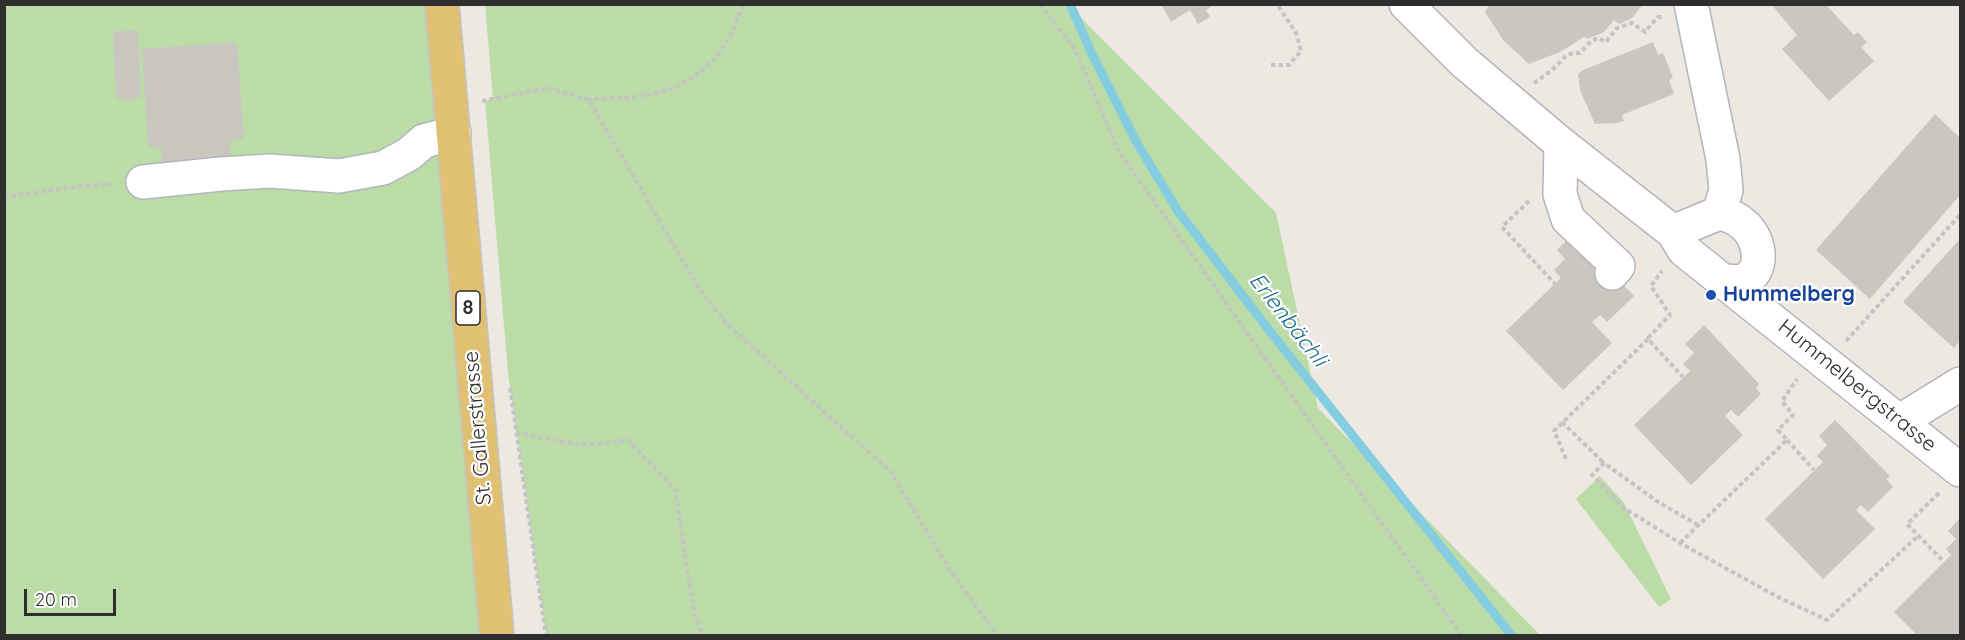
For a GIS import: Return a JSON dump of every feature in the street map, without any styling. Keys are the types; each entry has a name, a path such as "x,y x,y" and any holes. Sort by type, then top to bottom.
{"main road":[{"name":"St. Gallerstrasse","path":"442,4 497,636"}],"street":[{"name":"Hummelbergstrasse","path":"1406,4 1464,62 1561,144 1671,248 1684,250 1822,357 1900,421 1953,478"},
{"path":"1671,248 1719,213 1726,190 1723,159 1691,8"},
{"path":"143,182 270,171 339,177 383,168 409,154 424,141 454,133"},
{"path":"1561,144 1560,194 1568,219 1618,266 1612,273"},
{"path":"1719,213 1734,217 1746,226 1755,239 1758,252 1754,271 1747,278 1739,281 1724,281"},
{"path":"1900,421 1960,384"}],"path":[{"path":"585,99 631,99 676,88 704,70 727,42 743,4"},
{"path":"1040,4 1075,49 1119,152 1462,636"},
{"path":"1271,65 1289,65 1301,51 1296,33 1277,4"},
{"path":"1534,83 1558,65 1562,58 1572,53 1580,54 1591,40 1598,38 1606,42 1617,28 1632,23 1646,32 1658,17 1691,8"},
{"path":"485,101 548,88 589,100 698,287 720,315 753,348 891,472 948,567 998,636"},
{"path":"4,197 82,186 143,182"},
{"path":"1534,196 1502,227 1555,284"},
{"path":"1814,470 1778,430 1793,415 1782,401 1960,215"},
{"path":"1566,459 1554,431 1670,315 1651,286 1671,248"},
{"path":"1648,339 1683,377"},
{"path":"509,383 527,493 546,636"},
{"path":"1562,422 1604,464 1658,502 1698,525"},
{"path":"516,433 584,445 628,440 675,489 694,612 703,636"},
{"path":"1680,543 1787,440"},
{"path":"1604,464 1592,475 1624,508 1680,543 1778,597 1827,620 1918,536"},
{"path":"1944,562 1907,524 1953,478"}],"green space":[{"path":"4,5 442,5 486,635 5,635"},
{"path":"485,5 1068,5 1276,213 1318,408 1540,635 546,635 508,373 485,101 493,99"},
{"path":"1600,476 1624,503 1671,599 1659,607 1576,499"}],"building":[{"path":"1161,4 1215,4 1206,10 1210,17 1198,24 1190,10 1171,22"},
{"path":"1490,4 1643,4 1632,18 1619,24 1614,20 1604,32 1587,39 1584,37 1560,52 1529,64 1503,40 1485,12"},
{"path":"1771,4 1831,4 1828,7 1854,35 1858,32 1867,42 1861,47 1874,61 1829,101 1782,49 1797,35"},
{"path":"138,30 141,98 116,99 113,31"},
{"path":"237,42 244,139 230,140 231,165 162,169 161,147 148,148 142,49"},
{"path":"1653,42 1658,55 1663,53 1673,78 1669,80 1674,94 1622,115 1624,121 1595,124 1580,90 1578,74"},
{"path":"1935,114 1960,138 1960,195 1870,299 1816,250"},
{"path":"1574,233 1634,296 1607,322 1600,315 1592,322 1612,343 1563,390 1506,331 1561,278 1554,270 1565,259 1557,250"},
{"path":"1960,239 1960,341 1954,348 1903,302"},
{"path":"1704,325 1759,384 1756,388 1761,394 1738,417 1731,410 1725,416 1743,435 1691,485 1634,425 1690,371 1683,364 1694,353 1685,344"},
{"path":"1835,420 1890,476 1886,479 1893,487 1868,512 1861,505 1856,510 1875,529 1823,579 1765,519 1823,462 1817,456 1827,445 1819,436"},
{"path":"1960,518 1960,636 1918,636 1894,612 1951,555 1946,549 1956,539 1948,531"}],"waterway":[{"name":"Erlenbächli","path":"1070,4 1092,54 1137,143 1178,211 1272,334 1512,636"}],"place":[{"name":"Hummelberg","path":"1711,295"}]}
